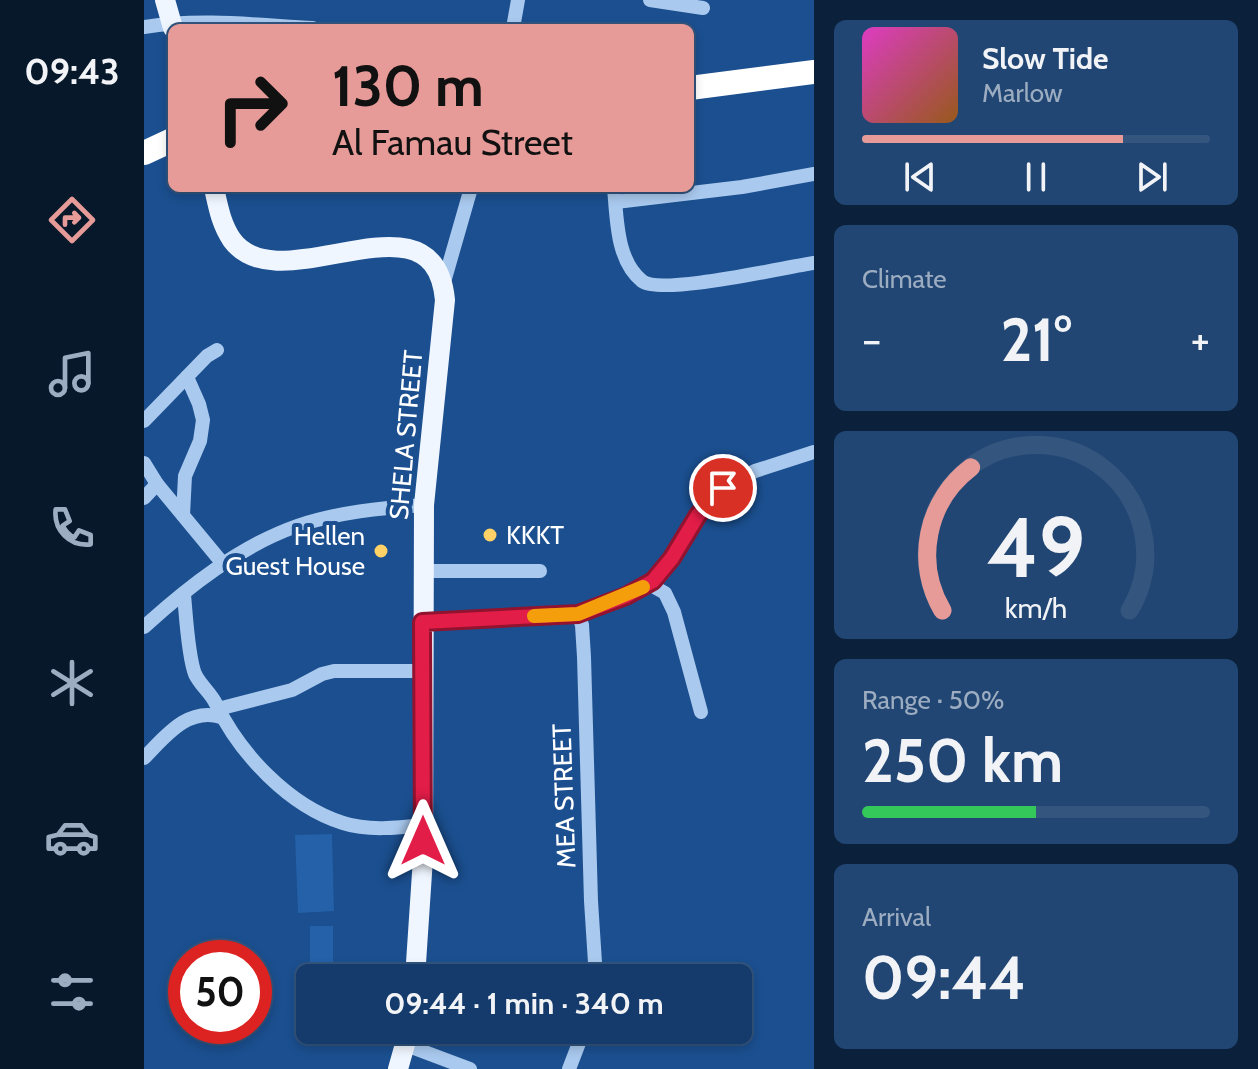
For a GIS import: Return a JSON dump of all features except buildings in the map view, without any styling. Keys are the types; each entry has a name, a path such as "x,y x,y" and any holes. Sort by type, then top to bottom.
{"highway":[{"path":"694,87 814,72"},
{"path":"144,153 168,142"}],"main road":[{"path":"165,0 172,24"},
{"path":"215,192 222,221 232,240 253,256 293,260 382,246 405,248 421,254 434,264 444,282"},
{"name":"SHELA STREET","path":"416,964 423,825 424,505 445,300 444,282"},
{"path":"398,1069 406,1044"}],"street":[{"path":"514,24 518,0"},
{"path":"650,0 703,8"},
{"path":"144,27 168,25"},
{"path":"694,190 742,187 814,174"},
{"path":"444,282 470,192"},
{"path":"663,192 615,195 620,244 642,281 653,286 680,286 814,263"},
{"path":"144,421 217,350"},
{"path":"183,515 185,476 200,441 203,420 187,377"},
{"path":"422,622 578,614 626,596 649,584 672,558 698,515 723,488 755,471 814,452"},
{"path":"144,463 157,484 224,565"},
{"path":"144,498 157,484"},
{"path":"144,627 224,565 264,540 338,515 424,505"},
{"path":"423,571 540,571"},
{"path":"649,584 665,593 674,612 701,712"},
{"path":"184,595 194,671 239,743 274,779 305,803 344,824 423,825"},
{"name":"MEA STREET","path":"578,614 584,648 595,964"},
{"path":"144,758 184,721 292,690 322,674 334,671 422,671"},
{"path":"420,1044 470,1069"},
{"path":"569,1069 579,1044"}],"shaded area":[{"path":"332,834 334,911 298,913 295,835"},
{"path":"310,926 333,926 333,964 310,964"}],"slow traffic":[{"path":"534,616 578,614 643,587"}],"place":[{"name":"KKKT","path":"490,535"},
{"name":"Hellen Guest House","path":"381,551"}],"route":[{"path":"423,841 422,622 578,614 626,596 653,581 672,558 698,515 723,488"}]}
